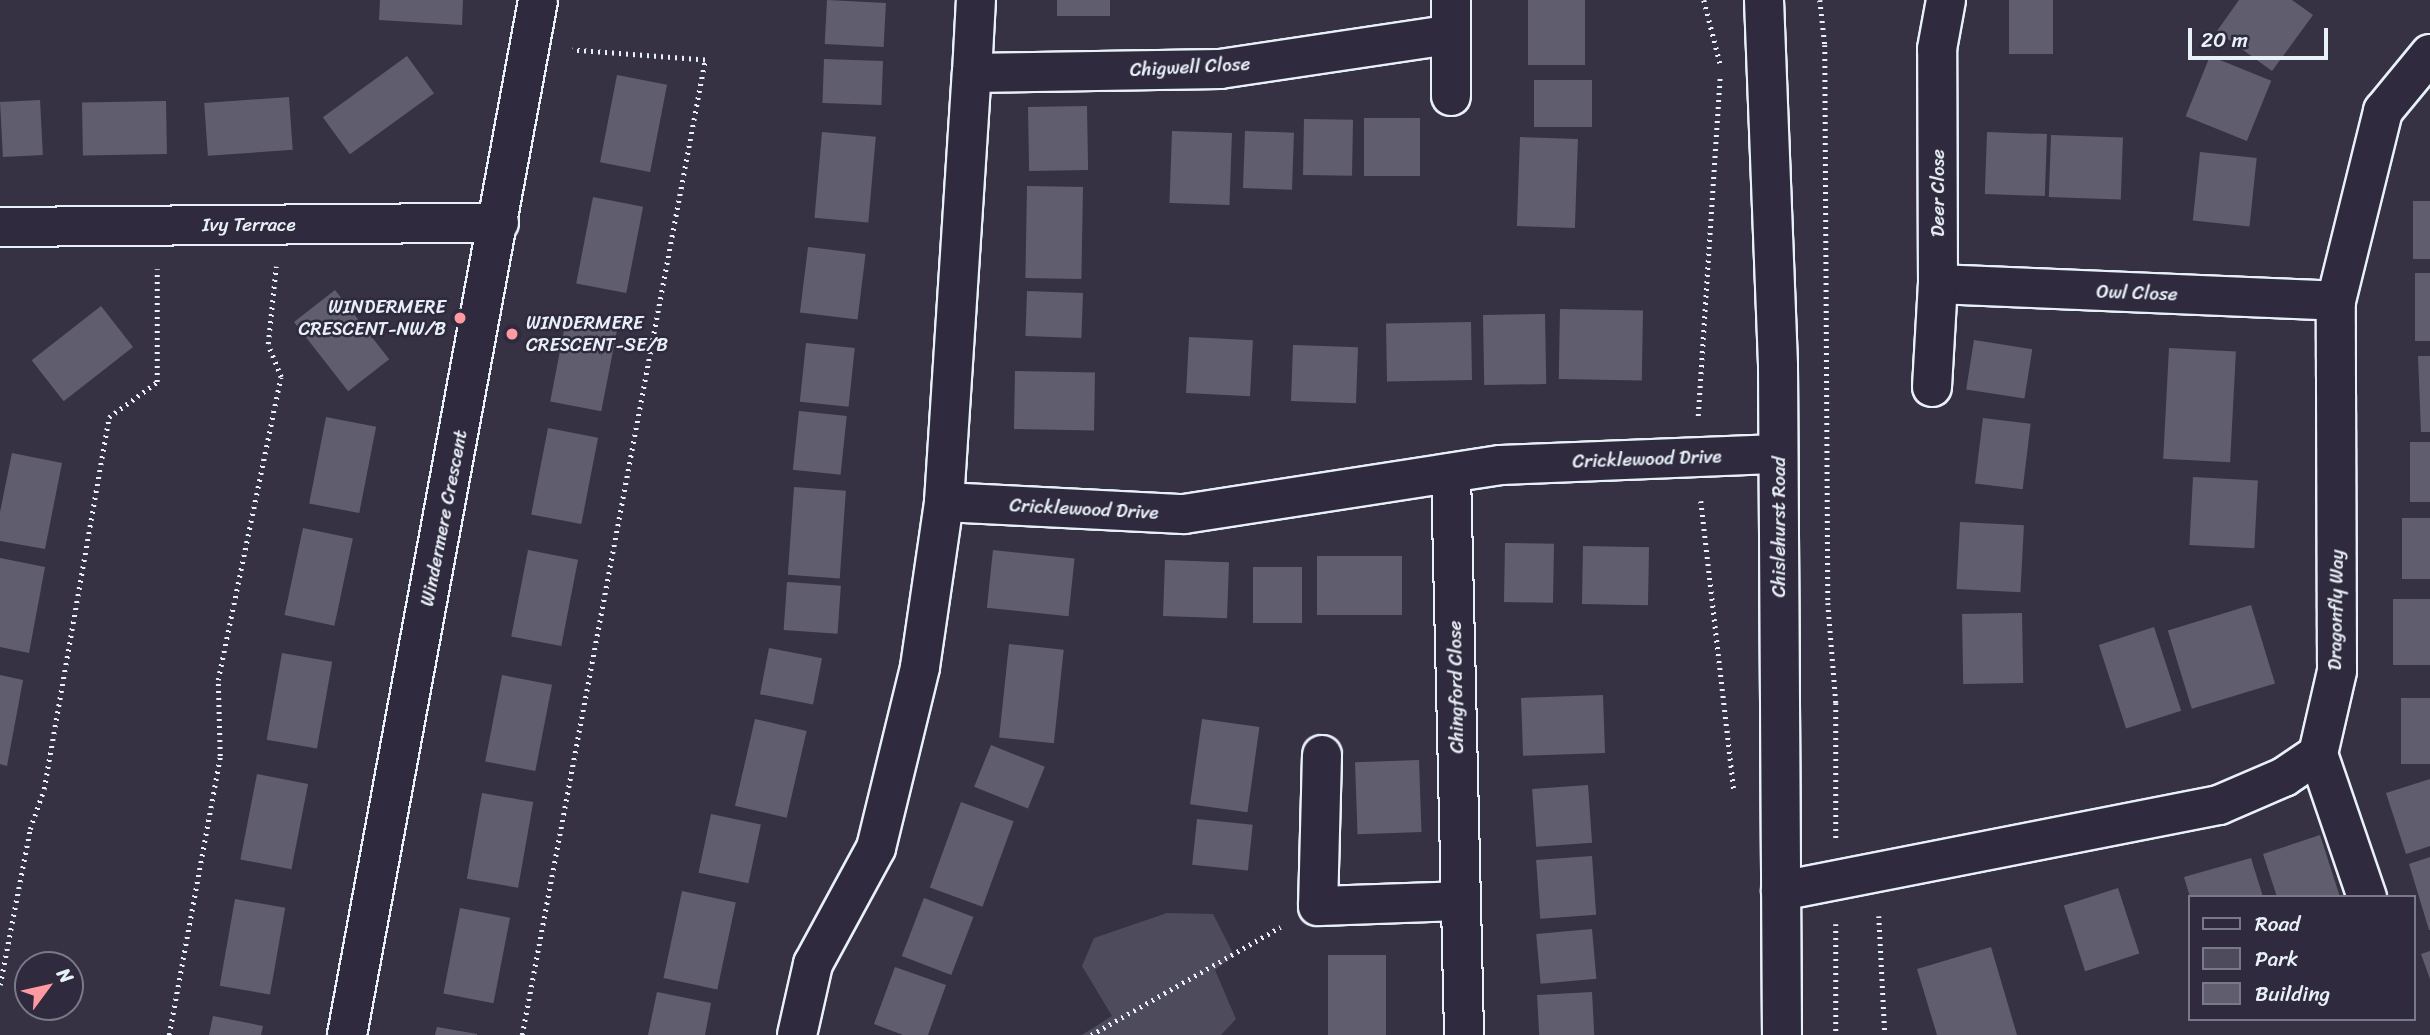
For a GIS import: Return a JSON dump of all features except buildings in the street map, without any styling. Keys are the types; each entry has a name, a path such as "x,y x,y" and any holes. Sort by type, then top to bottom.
{"street":[{"name":"Windermere Crescent","path":"347,1035 499,223 538,0"},
{"path":"797,1035 813,964 876,848 920,667 944,502 976,0"},
{"name":"Deer Close","path":"1932,387 1938,284 1937,49 1946,0"},
{"name":"Chislehurst Road","path":"1762,6 1778,454 1782,1035"},
{"name":"Chigwell Close","path":"972,73 1220,69 1449,17 1451,96"},
{"name":"Dragonfly Way","path":"2318,754 2337,671 2336,301 2383,111 2430,54"},
{"name":"Ivy Terrace","path":"0,227 499,223"},
{"name":"Owl Close","path":"1938,284 2336,301"},
{"name":"Cricklewood Drive","path":"944,502 1184,514 1501,465 1778,454"},
{"name":"Chingford Close","path":"1451,473 1464,1035"},
{"path":"1781,891 2219,805 2284,777 2318,754 2366,895"},
{"path":"1322,755 1318,906 1460,901"}],"path":[{"path":"1703,0 1721,66 1695,457 1735,801"},
{"path":"1820,0 1825,45 1828,603 1836,703 1836,841"},
{"path":"522,1035 705,60 529,47"},
{"path":"169,1035 220,756 218,680 281,377 268,344 281,225"},
{"path":"0,985 30,829 44,789 109,417 157,382 156,226"},
{"path":"1877,874 1885,1035"},
{"path":"1091,1035 1318,906"},
{"path":"1836,911 1836,1035"}],"green space":[{"path":"1167,913 1213,914 1234,955 1215,970 1236,1019 1221,1035 1082,1035 1112,1016 1082,966 1094,938"}],"place":[{"name":"WINDERMERE CRESCENT-NW/B","path":"460,318"},
{"name":"WINDERMERE CRESCENT-SE/B","path":"512,334"}]}
